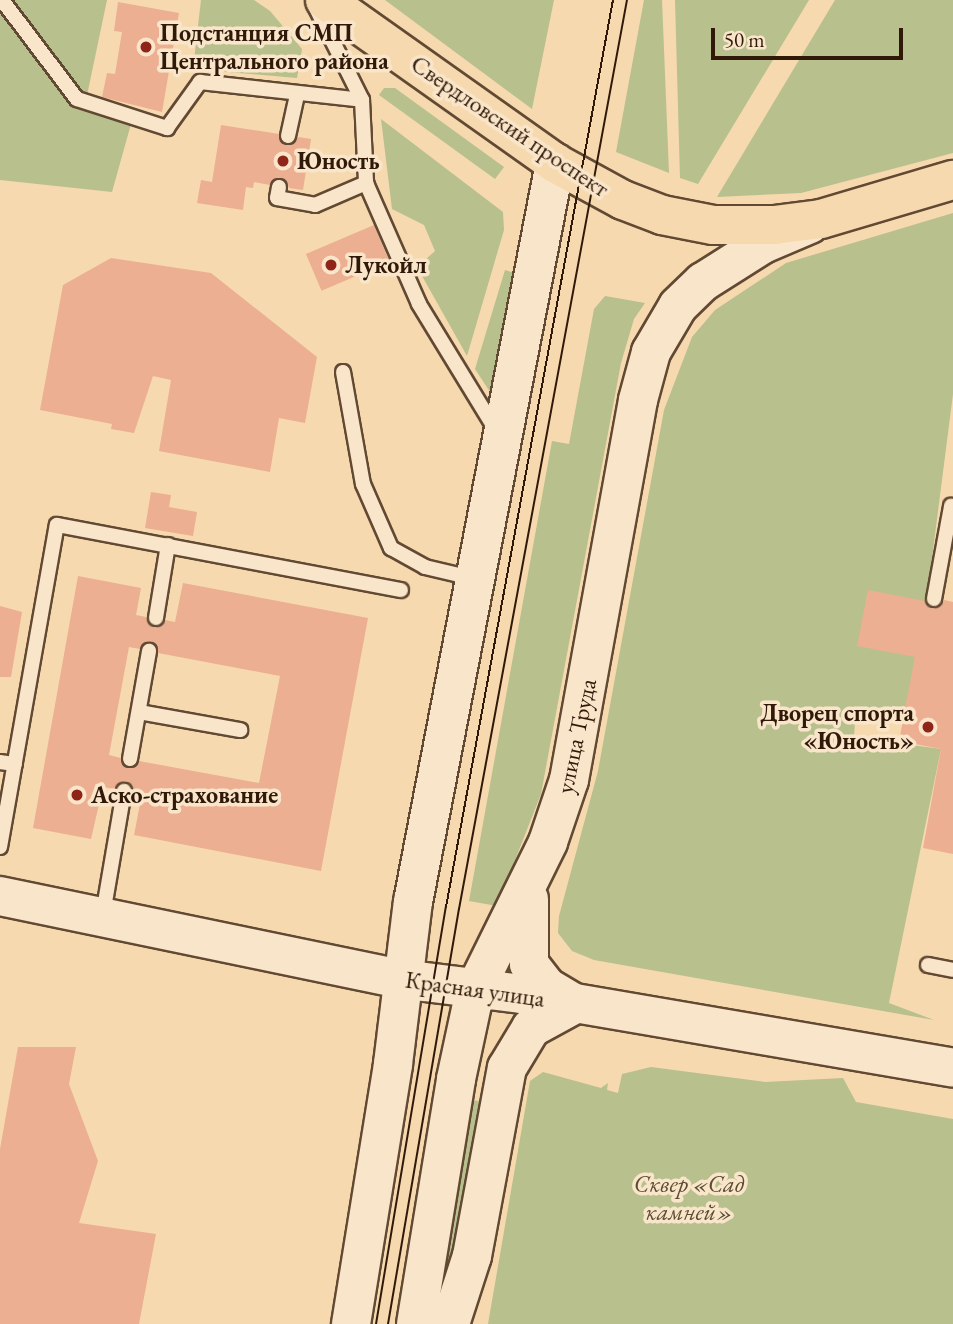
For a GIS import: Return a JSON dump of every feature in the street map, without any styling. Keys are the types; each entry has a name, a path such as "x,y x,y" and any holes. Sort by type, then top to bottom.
{"main road":[{"name":"Свердловский проспект","path":"325,0 555,163 623,200 670,217 743,226 821,219 953,180"},
{"path":"351,1324 393,1064 401,979 555,163"},
{"name":"улица Труда","path":"416,1324 456,1079 475,990 548,842 574,759 638,400 651,352 678,306 703,282 763,244 821,219"},
{"path":"450,1324 472,1256 507,1068 531,1028 575,1004 538,978 526,949 528,904 548,842"},
{"name":"Красная улица","path":"0,896 103,915 401,979 575,1004 953,1068"}],"lane":[{"path":"2,0 77,99 167,128 200,82 297,95 362,100"},
{"path":"312,0 362,100 366,183 419,304 504,444"},
{"path":"288,136 297,95"},
{"path":"279,187 277,198 315,205 366,183"},
{"path":"343,373 363,484 391,548 425,567 477,579"},
{"path":"934,599 948,505"},
{"path":"0,847 57,525 401,590"},
{"path":"156,618 168,545"},
{"path":"130,759 149,651"},
{"path":"139,712 240,730"},
{"path":"0,762 15,764"},
{"path":"103,915 124,791"},
{"path":"928,965 953,970"}],"green space":[{"path":"0,0 107,0 85,105 131,124 112,192 0,180"},
{"path":"201,0 254,0 270,11 302,49 297,78 193,69"},
{"path":"385,0 554,0 532,109"},
{"path":"644,0 662,0 669,173 616,152"},
{"path":"675,0 809,0 698,184 680,178"},
{"path":"835,0 953,0 953,153 801,193 717,197"},
{"path":"384,88 395,88 504,167 495,179 379,95"},
{"path":"381,119 503,212 504,230 467,356 417,267 435,251 424,225 392,209"},
{"path":"953,213 953,394 927,597 905,713 856,708 854,737 941,749 889,1003 934,1020 594,960 572,951 558,933 559,916 598,771 664,410 692,337 715,310 786,263"},
{"path":"505,270 515,273 492,395 475,369"},
{"path":"605,296 645,303 634,319 621,363 541,794 497,906 469,901 552,441 569,444 594,309"},
{"name":"Сквер «Сад камней»","path":"651,1067 765,1082 843,1078 856,1102 953,1119 953,1324 488,1324 530,1081 543,1072 601,1088 608,1083 607,1090 618,1093 622,1074"},
{"path":"472,1100 485,1102 449,1275 441,1287"}],"building":[{"name":"Подстанция СМП Центрального района","path":"118,2 179,13 162,112 102,97 107,73 115,74 122,32 114,31"},
{"path":"221,125 279,134 287,145 298,137 311,139 303,190 289,188 285,179 276,178 270,185 254,182 253,188 246,187 243,210 197,203 201,180 212,182"},
{"path":"374,225 390,262 322,291 306,254"},
{"path":"111,258 211,273 317,357 305,423 279,418 270,472 159,451 171,380 153,376 134,433 111,429 112,424 40,410 63,285"},
{"path":"151,492 171,495 169,507 197,512 193,536 145,528"},
{"path":"78,576 141,588 136,615 146,617 155,628 165,620 175,622 183,583 368,618 321,871 134,835 142,794 133,793 125,781 115,789 103,787 91,839 33,828","holes":["145,642 155,643 158,653 280,676 259,783 139,761 128,768 121,758 109,755 129,647 140,649"]},
{"name":"Дворец спорта «Юность»","path":"868,590 925,601 933,609 944,600 953,602 953,854 923,848 941,749 899,741 915,657 857,646"},
{"path":"0,606 22,612 11,677 0,677"},
{"path":"18,1047 76,1047 69,1084 98,1161 79,1223 156,1234 139,1324 0,1324 0,1149"}],"tram line":[{"path":"376,1324 446,907 613,0"},
{"path":"388,1324 459,909 627,0"}],"place":[{"name":"Подстанция СМП Центрального района","path":"146,47"},
{"name":"Юность","path":"283,161"},
{"name":"Лукойл","path":"331,265"},
{"name":"Дворец спорта «Юность»","path":"928,727"},
{"name":"Аско-страхование","path":"77,795"}]}
